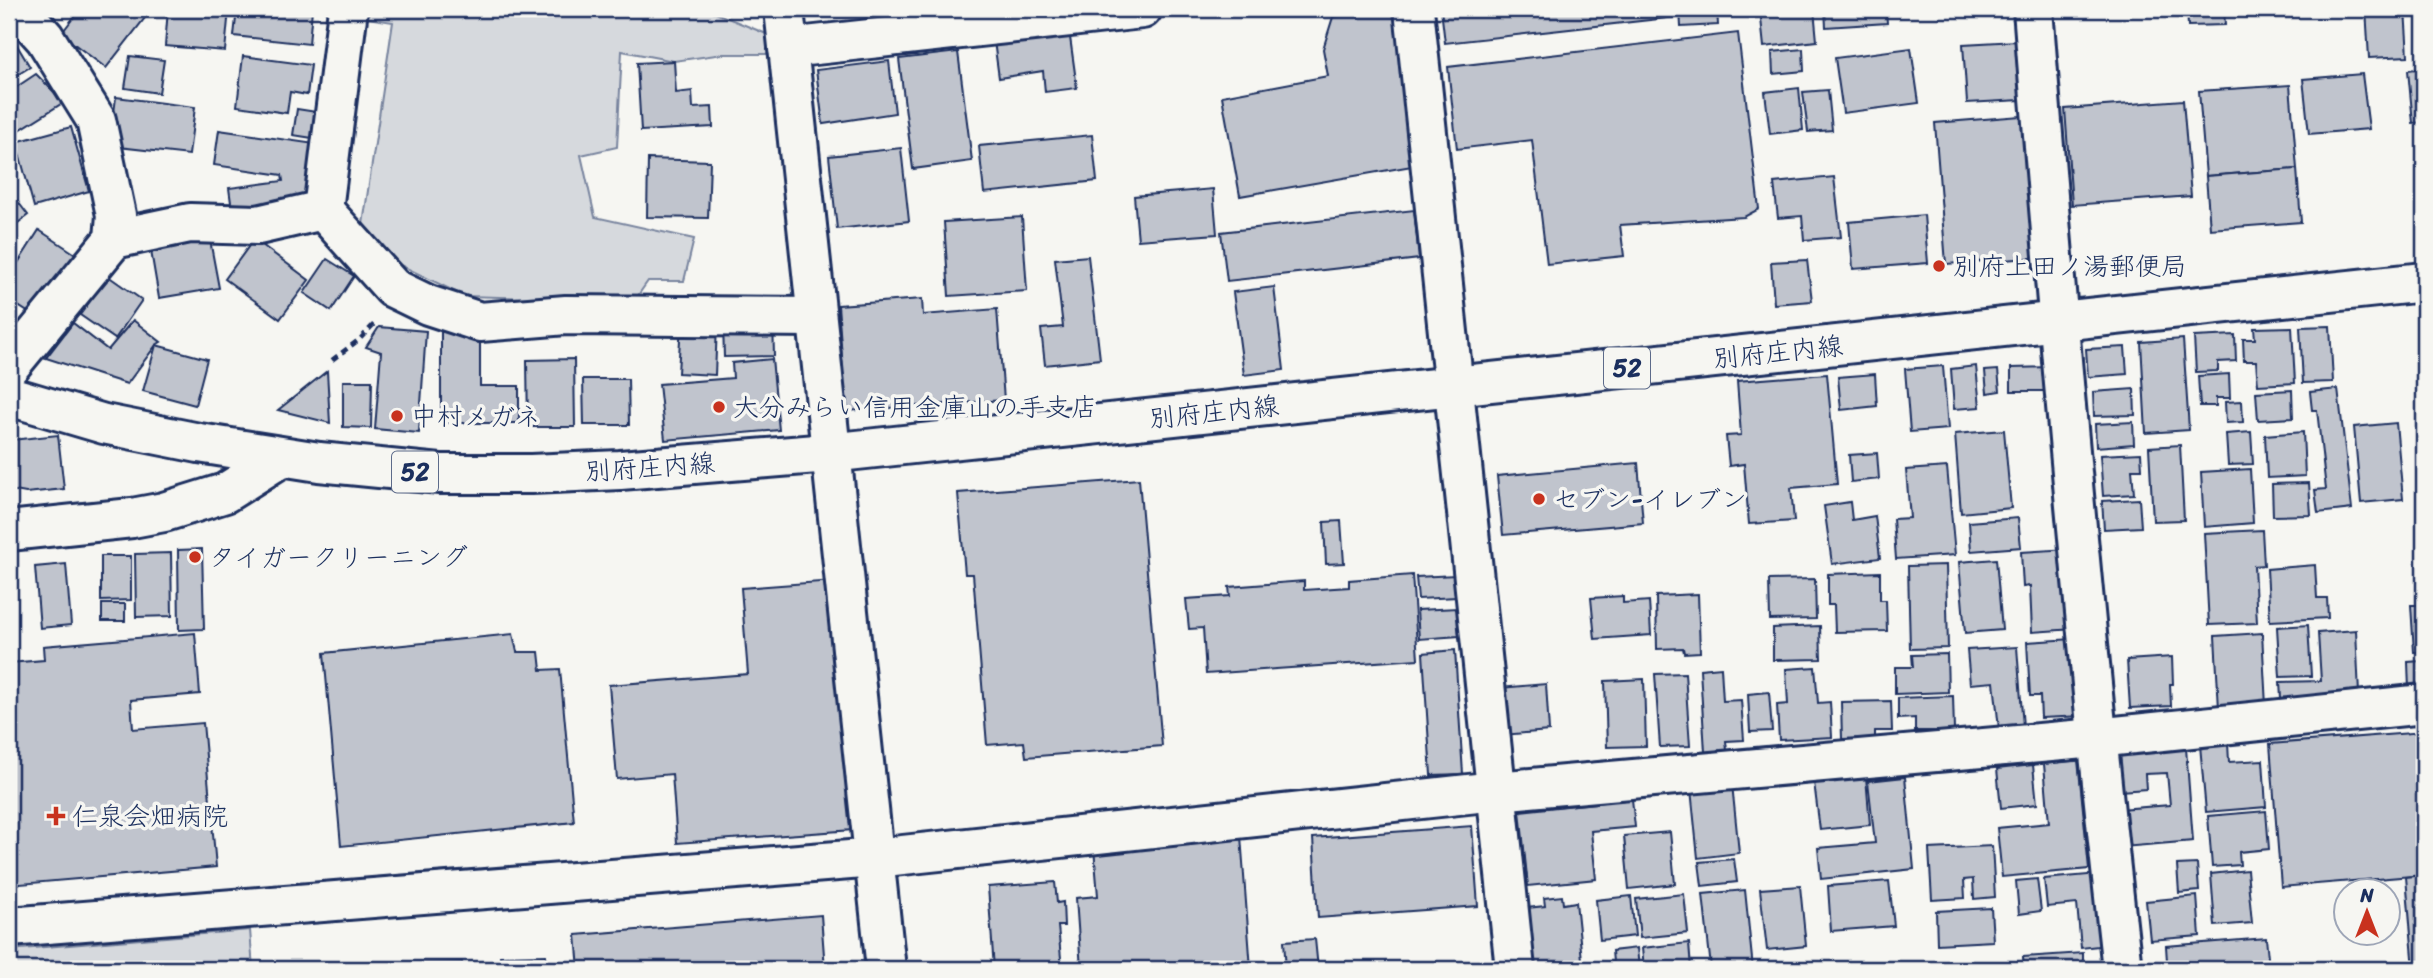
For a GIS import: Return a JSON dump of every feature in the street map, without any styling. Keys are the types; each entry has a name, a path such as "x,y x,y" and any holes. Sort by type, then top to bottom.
{"street":[{"path":"9,367 114,239 116,215 96,120 53,23 19,9"},
{"path":"348,9 323,210 393,288 428,305 480,322 566,315 816,317"},
{"path":"784,9 887,969"},
{"path":"788,48 1142,9"},
{"path":"1414,9 1515,969"},
{"path":"2033,9 2057,322 2096,738 2122,969"},
{"path":"114,239 190,223 257,225 323,210"},
{"name":"別府庄内線","path":"9,396 104,424 282,457 440,474 620,470 830,453 2424,282"},
{"path":"9,531 132,518 163,512 225,493 282,457"},
{"path":"9,927 875,858 1496,791 2096,738 2424,705"}],"path":[{"path":"332,360 360,339 402,293"}],"shaded area":[{"path":"369,9 706,9 769,35 768,54 723,54 674,61 622,51 617,147 581,155 595,217 694,239 684,281 648,281 634,301 464,296 396,263 362,231 393,22 367,18"},
{"path":"250,930 253,969 9,969 9,950"}],"building":[{"path":"80,9 151,10 106,68 61,34"},
{"path":"168,9 229,9 225,51 165,46"},
{"path":"237,9 312,9 309,44 234,36"},
{"path":"1382,9 1402,9 1429,163 1240,196 1222,96 1328,76 1323,49 1333,17"},
{"path":"1441,9 1676,9 1676,17 1445,43"},
{"path":"1680,9 1717,9 1718,25 1681,27"},
{"path":"1760,9 1814,9 1817,41 1764,47"},
{"path":"1825,9 1886,9 1887,23 1826,27"},
{"path":"2187,9 2224,9 2225,25 2188,26"},
{"path":"2366,9 2405,9 2408,56 2369,58"},
{"path":"1069,30 1077,88 1045,92 1043,71 999,78 994,41"},
{"path":"9,32 30,67 9,80"},
{"path":"1738,33 1759,209 1744,217 1620,225 1624,256 1547,264 1532,140 1457,149 1448,67"},
{"path":"2017,41 2021,100 1967,103 1963,44"},
{"path":"1911,48 1919,103 1843,113 1835,58"},
{"path":"1803,49 1804,71 1773,74 1772,52"},
{"path":"958,52 972,161 913,169 899,59"},
{"path":"130,56 164,60 159,93 125,88"},
{"path":"243,56 311,65 307,95 290,92 287,113 237,106"},
{"path":"674,61 676,93 692,91 693,108 712,107 713,127 641,131 637,63"},
{"path":"889,61 895,113 823,124 816,70"},
{"path":"2424,68 2424,122 2413,123 2408,70"},
{"path":"36,74 64,102 13,134 9,127 9,92"},
{"path":"2362,74 2369,129 2309,134 2303,79"},
{"path":"2290,85 2297,169 2206,176 2199,91"},
{"path":"1799,88 1803,130 1770,134 1765,92"},
{"path":"1828,90 1832,130 1808,132 1803,92"},
{"path":"116,97 195,107 189,155 110,146"},
{"path":"2183,100 2191,196 2072,205 2065,109"},
{"path":"297,109 323,113 319,139 293,135"},
{"path":"2033,115 2044,257 1946,264 1935,123"},
{"path":"71,127 89,191 34,207 16,142"},
{"path":"219,130 315,144 307,201 232,210 229,188 283,181 282,175 214,165"},
{"path":"1092,135 1097,181 984,193 979,146"},
{"path":"901,148 909,221 837,229 829,156"},
{"path":"648,159 710,161 708,218 647,217"},
{"path":"2297,169 2301,222 2210,229 2206,176"},
{"path":"1834,177 1841,237 1804,240 1802,216 1778,218 1774,183"},
{"path":"1213,189 1217,234 1138,240 1134,196"},
{"path":"9,190 28,215 9,230"},
{"path":"1414,210 1419,259 1227,281 1221,232"},
{"path":"1924,215 1928,263 1853,269 1849,222"},
{"path":"1022,217 1027,291 949,296 944,222"},
{"path":"39,230 77,255 37,318 9,300 9,277"},
{"path":"254,239 309,280 280,319 225,279"},
{"path":"210,240 219,288 159,298 151,251"},
{"path":"1088,256 1100,359 1045,365 1041,329 1063,327 1055,259"},
{"path":"327,259 354,276 331,311 304,293"},
{"path":"1807,260 1812,301 1774,304 1771,262"},
{"path":"108,276 142,300 115,339 80,315"},
{"path":"1274,287 1284,370 1244,375 1233,292"},
{"path":"922,299 923,315 997,309 1004,400 846,411 838,305"},
{"path":"133,320 161,342 127,384 46,358 73,323 108,350"},
{"path":"773,320 774,356 724,357 723,322"},
{"path":"441,322 480,322 480,386 519,386 519,423 441,423"},
{"path":"681,323 717,325 715,375 678,373"},
{"path":"2330,326 2333,382 2303,383 2300,327"},
{"path":"379,327 426,331 419,433 375,429 381,352 366,347"},
{"path":"2292,327 2295,383 2258,385 2256,361 2244,361 2243,339 2255,339 2254,328"},
{"path":"2235,335 2236,361 2218,362 2218,371 2196,372 2194,337"},
{"path":"2183,339 2189,430 2146,433 2141,342"},
{"path":"156,345 207,359 195,405 143,391"},
{"path":"2125,347 2127,374 2088,377 2086,349"},
{"path":"574,359 575,427 528,427 527,360"},
{"name":"大分みらい信用金庫山の手支店","path":"772,359 779,430 665,440 659,384 733,378 732,363"},
{"path":"1943,366 1948,429 1910,432 1905,369"},
{"path":"1976,366 1980,407 1954,409 1951,369"},
{"path":"2051,367 2051,391 2011,391 2011,368"},
{"path":"1998,370 2000,391 1987,393 1985,371"},
{"path":"327,371 330,423 278,410"},
{"path":"1827,374 1837,484 1791,488 1794,521 1749,524 1744,464 1729,466 1726,436 1741,435 1737,381"},
{"path":"1875,374 1877,406 1841,410 1838,377"},
{"path":"2229,374 2230,398 2216,398 2216,406 2200,406 2198,376"},
{"path":"583,379 628,379 629,425 584,425"},
{"path":"343,381 372,381 371,428 343,427"},
{"path":"2134,389 2135,415 2094,416 2093,392"},
{"path":"2338,389 2352,509 2318,513 2315,490 2326,489 2317,410 2312,410 2310,392"},
{"path":"2292,390 2293,418 2258,420 2256,392"},
{"path":"2242,401 2243,422 2226,423 2225,402"},
{"path":"9,420 12,440 58,435 64,489 26,493 9,490"},
{"path":"2133,422 2134,444 2096,447 2095,424"},
{"path":"2396,423 2403,499 2361,503 2354,427"},
{"path":"2004,430 2011,508 1961,513 1955,434"},
{"path":"2251,432 2253,464 2228,465 2226,434"},
{"path":"2303,432 2305,476 2267,478 2265,435"},
{"path":"2180,445 2184,520 2153,521 2149,447"},
{"path":"1877,453 1879,479 1851,482 1849,455"},
{"path":"2141,453 2142,469 2132,469 2134,494 2103,496 2100,455"},
{"path":"1638,463 1643,523 1503,535 1497,476"},
{"path":"1947,467 1955,555 1896,559 1893,519 1910,518 1906,470"},
{"path":"2250,469 2253,523 2204,527 2201,472"},
{"path":"1139,479 1162,746 1026,757 1024,742 987,745 973,574 965,574 958,493"},
{"path":"2309,483 2311,515 2273,516 2272,484"},
{"path":"2139,499 2141,527 2104,529 2102,501"},
{"path":"1850,502 1852,520 1875,516 1880,558 1832,564 1824,506"},
{"path":"2018,518 2021,547 1971,551 1969,522"},
{"path":"1341,521 1344,563 1326,564 1324,522"},
{"path":"2262,530 2264,565 2254,566 2257,623 2209,625 2204,533"},
{"path":"202,549 204,629 179,630 178,550"},
{"path":"2069,549 2074,629 2032,632 2030,586 2023,587 2021,552"},
{"path":"171,553 172,616 136,617 135,554"},
{"path":"101,556 131,556 131,600 101,601"},
{"path":"1996,559 2002,630 1965,633 1959,562"},
{"path":"66,564 71,625 40,628 35,567"},
{"path":"1946,565 1948,648 1910,649 1908,566"},
{"path":"2315,565 2317,598 2327,598 2328,618 2270,621 2267,569"},
{"path":"1880,572 1880,600 1886,600 1887,631 1835,632 1834,605 1828,605 1828,574"},
{"path":"1412,575 1418,659 1206,674 1203,628 1189,629 1186,599 1230,596 1229,587 1304,581 1304,590 1349,587 1349,580"},
{"path":"1456,575 1457,597 1418,599 1416,577"},
{"path":"1815,579 1816,619 1770,620 1769,580"},
{"path":"833,581 853,830 677,843 672,774 617,779 609,685 748,674 741,588"},
{"path":"1698,594 1700,652 1684,653 1683,648 1657,649 1656,596"},
{"path":"2418,594 2424,594 2424,689 2409,690 2408,662 2421,661 2421,652 2414,652 2411,605 2418,605"},
{"path":"1623,596 1623,603 1649,601 1651,635 1595,639 1591,598"},
{"path":"102,604 125,604 125,621 102,621"},
{"path":"1458,608 1459,636 1419,639 1417,610"},
{"path":"2308,625 2311,676 2280,677 2277,627"},
{"path":"1820,626 1821,659 1773,660 1773,628"},
{"path":"2356,630 2359,694 2281,698 2280,682 2321,681 2318,633"},
{"path":"195,633 200,694 131,700 133,729 203,723 216,867 9,885 9,663 44,660 43,646"},
{"path":"2262,633 2266,706 2219,709 2215,636"},
{"path":"513,634 517,652 539,652 541,670 560,669 574,822 341,846 324,653"},
{"path":"2073,639 2083,716 2041,718 2040,696 2030,696 2027,642"},
{"path":"2017,647 2023,727 1999,729 1994,682 1970,684 1967,650"},
{"path":"1455,650 1463,774 1431,775 1423,653"},
{"path":"1947,654 1948,692 1895,694 1895,667 1913,667 1912,655"},
{"path":"2172,657 2171,706 2130,708 2127,660"},
{"path":"1721,667 1723,701 1741,700 1744,740 1726,741 1727,750 1705,752 1700,669"},
{"path":"1815,667 1818,703 1830,702 1832,737 1779,740 1777,705 1788,704 1786,669"},
{"path":"1685,673 1690,746 1660,747 1655,674"},
{"path":"1644,679 1646,746 1607,747 1605,681"},
{"path":"1546,684 1549,731 1503,735 1500,688"},
{"path":"1769,692 1772,731 1750,732 1748,694"},
{"path":"1953,696 1954,731 1915,731 1915,718 1898,719 1898,698"},
{"path":"1891,701 1892,731 1875,731 1875,738 1842,739 1841,702"},
{"path":"2424,732 2424,875 2332,876 2332,883 2281,887 2270,744"},
{"path":"2228,743 2229,762 2263,760 2266,807 2206,812 2200,745"},
{"path":"2186,748 2193,841 2123,847 2120,809 2170,805 2167,773 2145,774 2146,789 2120,791 2117,753"},
{"path":"2078,760 2089,869 2002,877 1997,828 2049,823 2044,764"},
{"path":"2033,765 2037,804 2001,808 1997,769"},
{"path":"1866,777 1870,825 1820,830 1814,782"},
{"path":"1905,777 1914,869 1821,879 1818,848 1875,843 1868,781"},
{"path":"1732,784 1739,853 1698,858 1691,789"},
{"path":"1632,799 1635,827 1591,831 1596,879 1528,886 1520,811"},
{"path":"2266,811 2269,849 2239,852 2240,865 2212,867 2208,816"},
{"path":"1472,826 1478,906 1318,918 1313,838"},
{"path":"1670,832 1675,884 1629,889 1624,836"},
{"path":"1241,836 1251,969 1081,969 1076,898 1098,896 1094,848"},
{"path":"1992,846 1995,897 1974,899 1973,879 1964,880 1965,898 1932,900 1929,849"},
{"path":"1734,859 1737,882 1702,886 1699,862"},
{"path":"2197,864 2199,891 2179,893 2177,865"},
{"path":"2247,870 2252,923 2215,926 2211,874"},
{"path":"2099,874 2107,945 2081,948 2077,904 2047,907 2044,879"},
{"path":"2424,875 2424,969 2414,969 2406,877"},
{"path":"2037,879 2041,911 2019,914 2016,881"},
{"path":"1889,881 1894,926 1831,931 1828,886"},
{"path":"1055,882 1057,903 1063,902 1064,926 1058,926 1062,969 994,969 988,887"},
{"path":"1800,886 1806,946 1767,950 1760,889"},
{"path":"1745,890 1753,969 1732,969 1731,966 1711,968 1703,894"},
{"path":"1684,894 1688,933 1640,938 1636,899"},
{"path":"1562,896 1563,904 1576,902 1583,969 1533,969 1527,908 1545,906 1544,898"},
{"path":"1631,896 1635,936 1600,940 1596,900"},
{"path":"2197,896 2200,936 2150,940 2146,901"},
{"path":"1991,908 1993,941 1937,944 1936,911"},
{"path":"821,915 825,969 579,969 576,935"},
{"path":"2266,938 2269,968 2159,969 2158,962 2167,961 2166,946"},
{"path":"1315,939 1318,969 1286,969 1284,941"},
{"path":"1689,943 1691,969 1644,969 1642,948"},
{"path":"1637,948 1639,969 1604,969 1603,963 1613,962 1612,951"},
{"path":"2083,953 2083,969 2024,969 2023,957"},
{"path":"546,955 547,969 500,969 500,956"},
{"path":"462,962 463,969 414,969 414,963"},
{"path":"2010,963 2010,969 1947,969 1947,967"}],"place":[{"name":"別府上田ノ湯郵便局","path":"1939,266"},
{"name":"大分みらい信用金庫山の手支店","path":"719,407"},
{"name":"中村メガネ","path":"397,416"},
{"name":"セブン-イレブン","path":"1539,499"},
{"name":"タイガークリーニング","path":"195,557"},
{"name":"仁泉会畑病院","path":"56,816"}]}
